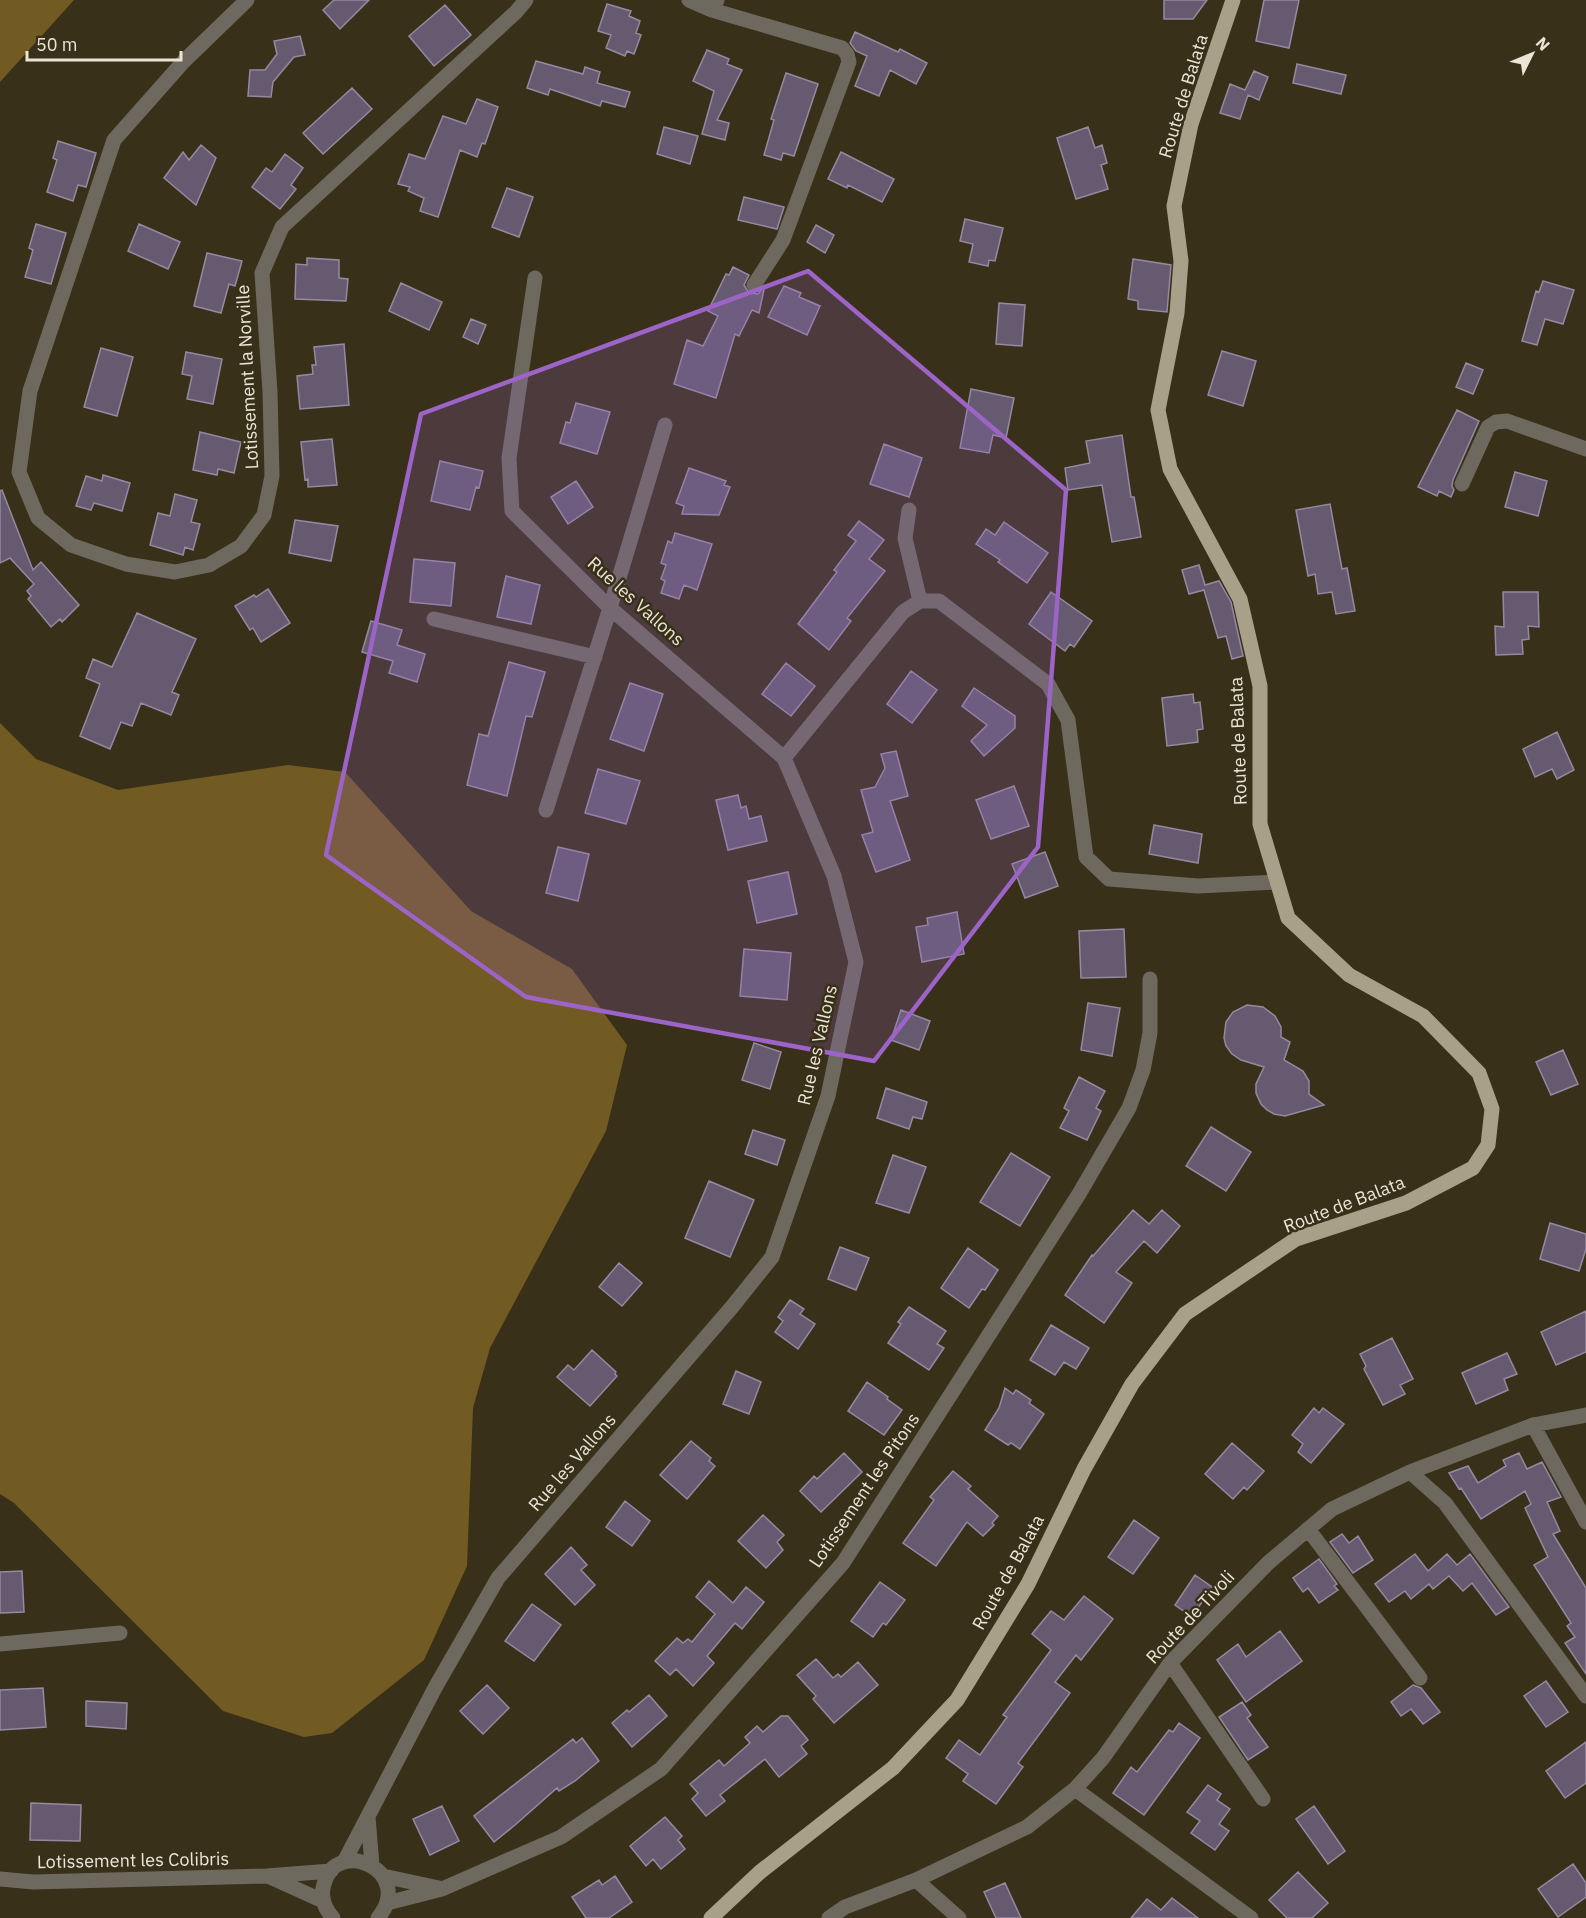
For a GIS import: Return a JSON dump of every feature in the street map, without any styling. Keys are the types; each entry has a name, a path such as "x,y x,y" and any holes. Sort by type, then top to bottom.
{"main road":[{"name":"Route de Balata","path":"711,1918 760,1872 893,1768 957,1700 1028,1584 1084,1469 1132,1384 1185,1314 1296,1239 1406,1203 1473,1168 1488,1145 1492,1109 1479,1072 1423,1016 1349,975 1288,918 1260,824 1260,686 1240,599 1170,469 1158,410 1176,313 1181,261 1174,206 1191,124 1233,0"}],"street":[{"name":"Lotissement la Norville","path":"247,0 184,61 114,140 30,391 19,472 38,518 71,545 126,564 175,572 209,566 241,546 264,515 272,476 270,392 262,273 282,227 526,0"},
{"path":"689,0 714,5 842,48 849,62 783,240 754,285"},
{"name":"Rue les Vallons","path":"344,1862 436,1686 498,1578 732,1307 772,1257 828,1096 856,962 834,876 784,758 610,608 512,511 509,458 535,278"},
{"path":"1462,484 1488,427 1496,422 1507,421 1586,449"},
{"path":"546,810 665,425"},
{"path":"909,510 905,538 920,601"},
{"path":"784,758 903,612 920,601 939,601 1048,684 1068,720 1086,857 1108,879 1198,886 1277,882"},
{"path":"434,618 595,657"},
{"name":"Lotissement les Pitons","path":"387,1903 442,1889 561,1837 661,1768 843,1563 1072,1204 1129,1108 1143,1070 1150,1034 1150,979"},
{"name":"Route de Tivoli","path":"829,1918 845,1907 916,1880 1028,1827 1075,1789 1103,1758 1170,1663 1268,1563 1332,1509 1410,1473 1533,1425 1586,1415"},
{"path":"1533,1425 1586,1522"},
{"path":"1410,1473 1445,1503 1586,1696"},
{"path":"1308,1529 1420,1678"},
{"path":"0,1644 120,1633"},
{"path":"1170,1663 1263,1799"},
{"path":"1075,1789 1251,1918"},
{"path":"368,1815 372,1865"},
{"path":"333,1918 323,1901 322,1890 325,1880 331,1871 344,1862 353,1860 372,1865 383,1876 387,1885 387,1903 378,1918"},
{"name":"Lotissement les Colibris","path":"0,1878 33,1882 267,1876 331,1871"},
{"name":"Lotissement les Colibris","path":"267,1876 323,1901"},
{"path":"383,1876 442,1889"},
{"path":"916,1880 959,1918"}],"highlighted area":[{"path":"808,271 1066,490 1038,847 874,1061 526,997 326,855 421,414"}],"shaded area":[{"path":"0,0 74,0 0,82"},
{"path":"0,723 36,759 118,790 288,765 345,772 471,911 572,969 627,1045 606,1131 490,1348 473,1408 467,1566 424,1660 332,1733 304,1737 223,1711 14,1503 0,1494"}],"building":[{"path":"334,0 369,0 340,29 323,10"},
{"path":"1164,0 1207,0 1193,19 1164,19"},
{"path":"1264,0 1299,0 1289,48 1256,41"},
{"path":"607,4 631,11 629,16 640,21 636,33 641,35 634,54 627,51 625,56 606,48 611,35 598,31"},
{"path":"445,5 471,35 434,66 409,36"},
{"path":"855,32 898,52 900,49 927,63 916,84 890,70 879,96 855,86 867,56 856,51 850,43"},
{"path":"300,36 305,55 294,57 273,82 271,97 248,96 250,70 265,70 277,54 274,41"},
{"path":"707,50 729,59 727,64 742,70 717,120 729,123 725,140 702,134 714,91 693,81"},
{"path":"536,61 583,74 585,67 600,72 597,83 630,92 625,107 602,101 600,106 550,89 548,95 527,88"},
{"path":"1297,64 1346,75 1341,94 1293,83"},
{"path":"1254,71 1268,77 1259,100 1248,95 1240,119 1220,113 1230,84 1245,90"},
{"path":"786,73 818,84 794,156 783,153 781,160 764,155 774,120 771,119"},
{"path":"352,88 372,109 323,154 303,133"},
{"path":"477,99 498,107 485,144 482,143 477,157 460,150 438,217 420,211 424,198 408,191 410,187 398,184 409,154 425,159 443,116 466,124"},
{"path":"664,127 698,136 690,164 657,154"},
{"path":"1088,127 1095,148 1102,145 1107,163 1101,165 1108,189 1076,199 1057,138"},
{"path":"58,141 96,153 86,187 78,185 73,201 47,192 57,160 53,158"},
{"path":"201,145 216,158 196,205 164,178 183,152 189,160"},
{"path":"841,152 894,179 882,202 848,185 847,188 828,179"},
{"path":"285,154 303,168 291,185 296,189 280,209 252,187 266,168 272,172"},
{"path":"507,188 533,197 519,237 492,227"},
{"path":"744,197 784,207 777,229 738,220"},
{"path":"965,219 1003,228 995,261 989,260 988,266 969,262 973,244 960,241"},
{"path":"36,224 66,233 51,284 25,277 33,250 29,248"},
{"path":"139,224 180,242 168,269 128,251"},
{"path":"816,225 834,235 825,253 807,242"},
{"path":"207,253 242,261 235,286 229,284 221,313 194,306"},
{"path":"307,258 339,260 339,278 348,279 346,301 295,299 296,264 307,265"},
{"path":"1133,259 1171,265 1167,312 1138,309 1138,301 1128,299"},
{"path":"733,267 749,275 744,285 749,293 758,294 765,285 759,313 752,310 739,336 735,334 716,398 674,384 687,340 703,346 718,316 708,311 726,274 729,275"},
{"path":"1543,281 1574,290 1563,324 1545,319 1537,345 1522,341 1536,291 1539,292"},
{"path":"401,283 442,302 429,330 389,311"},
{"path":"784,286 801,293 799,297 820,306 807,335 768,317"},
{"path":"999,303 1025,305 1022,346 996,344"},
{"path":"471,319 486,325 478,344 463,337"},
{"path":"344,344 349,405 300,409 297,376 313,374 312,365 316,365 314,347"},
{"path":"101,348 133,357 117,416 84,407"},
{"path":"1222,351 1256,361 1243,406 1208,395"},
{"path":"186,352 222,359 213,404 187,399 192,376 182,374"},
{"path":"1466,363 1483,370 1473,394 1456,387"},
{"path":"971,389 1014,398 1006,438 993,435 989,453 960,448"},
{"path":"576,403 610,412 597,454 560,443 566,422 570,423"},
{"path":"1457,410 1479,421 1453,480 1454,490 1451,497 1439,491 1437,496 1418,487"},
{"path":"200,432 241,442 234,473 218,469 217,475 193,470"},
{"path":"1122,435 1131,497 1134,497 1141,537 1112,542 1102,485 1068,490 1065,468 1090,463 1086,441"},
{"path":"332,439 337,485 308,487 308,479 305,480 301,442"},
{"path":"884,444 922,458 909,497 870,484"},
{"path":"440,461 483,471 470,510 431,501"},
{"path":"689,468 726,481 724,485 730,487 719,515 682,514 684,506 676,503"},
{"path":"1515,472 1547,481 1538,516 1505,507"},
{"path":"103,475 130,483 122,511 94,503 91,510 76,506 86,476 102,481"},
{"path":"576,481 593,507 568,524 551,497"},
{"path":"2,490 33,570 41,562 79,605 62,622 60,619 51,627 28,599 31,596 27,591 34,584 10,558 0,563 0,491"},
{"path":"175,494 197,500 191,522 200,524 193,550 185,547 183,555 150,545 158,513 170,516"},
{"path":"1330,504 1342,569 1347,568 1355,611 1336,614 1332,592 1318,594 1315,574 1308,576 1296,510"},
{"path":"295,520 338,526 331,561 289,553"},
{"path":"859,521 884,540 869,559 885,571 847,618 851,621 829,650 798,624 837,572 834,570 856,541 848,535"},
{"path":"1004,522 1048,553 1027,583 998,562 1000,560 976,544 986,529 995,535"},
{"path":"675,533 712,544 697,590 684,585 679,599 661,593 665,581 661,579 666,565 661,563 668,541 672,543"},
{"path":"414,559 455,563 451,606 410,602"},
{"path":"1199,565 1205,585 1219,581 1231,602 1243,656 1232,659 1226,636 1218,638 1204,590 1189,594 1182,570"},
{"path":"506,576 540,585 531,624 497,617"},
{"path":"268,589 290,623 261,642 253,628 250,630 235,606"},
{"path":"1051,592 1092,621 1074,647 1070,644 1065,651 1029,624"},
{"path":"1503,592 1538,592 1539,627 1528,626 1529,639 1522,640 1523,654 1496,655 1495,626 1504,627"},
{"path":"137,613 196,639 172,692 179,695 171,715 141,703 132,726 121,722 110,749 80,736 100,684 86,678 93,659 112,667"},
{"path":"371,621 402,630 397,645 425,654 417,682 389,673 393,661 362,652"},
{"path":"509,662 545,672 532,717 526,716 507,796 467,785 479,734 488,736"},
{"path":"786,663 815,686 791,716 762,694"},
{"path":"911,671 937,690 912,723 887,704"},
{"path":"630,683 663,694 644,751 610,739"},
{"path":"974,688 1015,716 1015,728 984,756 971,741 987,725 962,706"},
{"path":"1193,694 1194,703 1200,702 1203,729 1197,730 1198,742 1167,746 1162,698"},
{"path":"1557,732 1574,770 1557,779 1552,769 1535,777 1523,749"},
{"path":"896,751 908,796 890,801 910,860 876,872 862,835 873,832 861,790 875,787 885,768 881,754"},
{"path":"598,769 640,781 626,824 585,813"},
{"path":"1014,786 1029,826 991,839 976,800"},
{"path":"738,795 741,808 746,806 749,819 761,816 767,841 728,850 716,800"},
{"path":"1154,825 1202,834 1198,863 1149,854"},
{"path":"558,847 589,854 578,901 546,893"},
{"path":"1045,852 1058,886 1025,898 1012,864"},
{"path":"788,872 797,914 757,923 748,881"},
{"path":"957,912 964,954 922,962 916,927 928,925 927,918"},
{"path":"1124,929 1126,977 1081,978 1079,931"},
{"path":"744,949 791,953 787,1000 740,996"},
{"path":"1088,1003 1120,1008 1112,1056 1081,1050"},
{"path":"1247,1005 1263,1007 1275,1016 1281,1027 1281,1037 1290,1042 1284,1060 1303,1071 1309,1081 1309,1094 1324,1105 1285,1116 1274,1114 1261,1104 1256,1093 1256,1084 1264,1067 1241,1060 1232,1054 1224,1038 1226,1022 1233,1012"},
{"path":"901,1010 930,1021 919,1050 891,1040"},
{"path":"754,1043 781,1052 770,1089 742,1080"},
{"path":"1563,1050 1578,1084 1551,1095 1536,1062"},
{"path":"1079,1077 1105,1091 1096,1108 1101,1111 1087,1140 1060,1128 1069,1111 1064,1108"},
{"path":"886,1088 927,1102 922,1119 913,1117 909,1129 877,1118"},
{"path":"1211,1127 1251,1152 1226,1191 1186,1166"},
{"path":"753,1130 785,1140 777,1165 745,1154"},
{"path":"1011,1153 1050,1177 1020,1226 980,1202"},
{"path":"893,1155 926,1167 909,1213 876,1203"},
{"path":"709,1181 754,1200 730,1257 685,1238"},
{"path":"1133,1210 1149,1224 1162,1210 1180,1226 1157,1253 1144,1241 1116,1272 1132,1283 1104,1323 1065,1295 1092,1255"},
{"path":"1550,1223 1586,1234 1586,1249 1579,1271 1540,1259"},
{"path":"840,1247 869,1258 856,1290 828,1279"},
{"path":"968,1248 998,1270 969,1308 941,1288"},
{"path":"619,1263 642,1283 622,1306 599,1287"},
{"path":"790,1300 804,1309 800,1314 815,1324 798,1349 775,1332 783,1321 778,1317"},
{"path":"909,1307 946,1331 937,1344 944,1348 929,1370 888,1343 901,1324 898,1322"},
{"path":"1586,1311 1586,1352 1556,1365 1541,1332"},
{"path":"1051,1325 1089,1348 1076,1369 1064,1362 1055,1375 1030,1360"},
{"path":"1392,1338 1413,1379 1400,1385 1405,1394 1383,1405 1364,1369 1366,1366 1360,1354"},
{"path":"592,1350 616,1372 617,1376 590,1406 557,1377 568,1365 574,1370"},
{"path":"1507,1353 1517,1374 1504,1379 1508,1390 1476,1404 1462,1373"},
{"path":"736,1371 761,1382 749,1414 723,1404"},
{"path":"867,1382 902,1410 884,1435 848,1411"},
{"path":"1005,1388 1013,1394 1016,1390 1031,1400 1029,1403 1044,1414 1020,1449 1011,1443 1008,1445 985,1430 999,1408"},
{"path":"1314,1408 1319,1413 1323,1408 1344,1424 1311,1463 1298,1452 1303,1444 1292,1435"},
{"path":"691,1441 711,1458 709,1461 715,1466 687,1499 660,1475"},
{"path":"1232,1443 1264,1471 1247,1490 1244,1487 1233,1499 1205,1474"},
{"path":"844,1453 862,1472 821,1512 800,1491 814,1476 817,1479"},
{"path":"1519,1453 1527,1469 1542,1462 1561,1497 1547,1502 1560,1531 1553,1534 1586,1588 1586,1674 1565,1643 1575,1637 1567,1626 1571,1623 1534,1565 1548,1557 1525,1508 1531,1504 1525,1491 1481,1519 1449,1473 1468,1466 1478,1483 1506,1466 1503,1460"},
{"path":"953,1471 971,1486 968,1489 998,1516 992,1523 994,1525 983,1536 967,1522 936,1566 903,1543 934,1500 930,1497"},
{"path":"625,1501 650,1521 632,1546 606,1527"},
{"path":"763,1515 784,1535 777,1542 783,1550 766,1568 738,1541"},
{"path":"1134,1520 1159,1538 1133,1574 1108,1557"},
{"path":"1342,1534 1349,1543 1358,1536 1373,1560 1353,1573 1330,1542"},
{"path":"571,1547 587,1565 581,1570 595,1585 575,1605 545,1574"},
{"path":"1415,1554 1428,1571 1447,1554 1457,1565 1470,1554 1509,1607 1496,1615 1472,1583 1463,1591 1449,1576 1433,1589 1429,1584 1411,1599 1405,1591 1389,1602 1375,1584"},
{"path":"1319,1559 1337,1584 1334,1586 1338,1590 1319,1603 1308,1588 1303,1592 1293,1578"},
{"path":"22,1571 24,1612 0,1613 0,1572"},
{"path":"1195,1575 1212,1587 1192,1617 1175,1605"},
{"path":"709,1581 733,1603 746,1587 764,1602 742,1629 735,1623 707,1656 714,1663 693,1686 676,1669 670,1675 655,1661 677,1638 683,1643 688,1639 692,1642 715,1614 696,1597"},
{"path":"880,1582 905,1600 886,1625 883,1623 873,1637 851,1621"},
{"path":"1084,1596 1113,1619 1081,1660 1076,1655 1055,1682 1070,1693 1018,1763 1023,1767 996,1804 963,1781 968,1774 946,1758 959,1740 980,1755 1007,1717 1003,1715 1051,1650 1032,1634 1051,1611 1064,1620"},
{"path":"532,1604 561,1625 534,1661 505,1641"},
{"path":"1280,1631 1302,1661 1246,1702 1217,1660 1238,1644 1246,1657"},
{"path":"816,1659 833,1678 838,1674 841,1677 858,1662 878,1685 834,1723 813,1699 816,1696 797,1675"},
{"path":"1546,1681 1568,1712 1546,1727 1524,1696"},
{"path":"487,1685 509,1708 483,1734 460,1711"},
{"path":"1413,1685 1421,1688 1440,1712 1423,1724 1411,1709 1401,1716 1391,1702"},
{"path":"43,1688 46,1727 0,1730 0,1690"},
{"path":"649,1695 667,1716 632,1747 612,1723"},
{"path":"86,1701 127,1703 126,1729 86,1726"},
{"path":"1242,1702 1251,1715 1247,1718 1268,1747 1248,1760 1219,1717"},
{"path":"781,1716 788,1716 808,1740 801,1746 807,1754 779,1777 765,1759 720,1795 725,1801 706,1816 692,1799 698,1793 690,1784 719,1760 724,1766 750,1743 745,1737 757,1726 763,1732"},
{"path":"1179,1723 1200,1738 1144,1815 1113,1793 1131,1767 1137,1772 1169,1730 1173,1732"},
{"path":"582,1738 599,1761 575,1781 559,1791 557,1788 494,1842 474,1816 573,1739 576,1743"},
{"path":"1586,1742 1586,1783 1565,1798 1546,1771"},
{"path":"1208,1785 1221,1794 1217,1800 1230,1809 1219,1824 1229,1831 1215,1850 1191,1833 1200,1821 1187,1812"},
{"path":"31,1803 81,1805 80,1841 30,1840"},
{"path":"442,1806 459,1841 430,1855 413,1819"},
{"path":"1314,1806 1345,1851 1328,1864 1296,1819"},
{"path":"665,1817 682,1836 678,1840 685,1849 661,1869 653,1859 646,1866 630,1846"},
{"path":"1573,1864 1586,1883 1586,1897 1558,1917 1538,1889"},
{"path":"1298,1872 1328,1903 1312,1918 1287,1918 1269,1900"},
{"path":"615,1876 632,1902 609,1918 586,1918 572,1897 599,1880 602,1885"},
{"path":"1005,1883 1021,1918 996,1918 984,1892"},
{"path":"1172,1898 1198,1918 1131,1918 1147,1899 1161,1910"}]}
